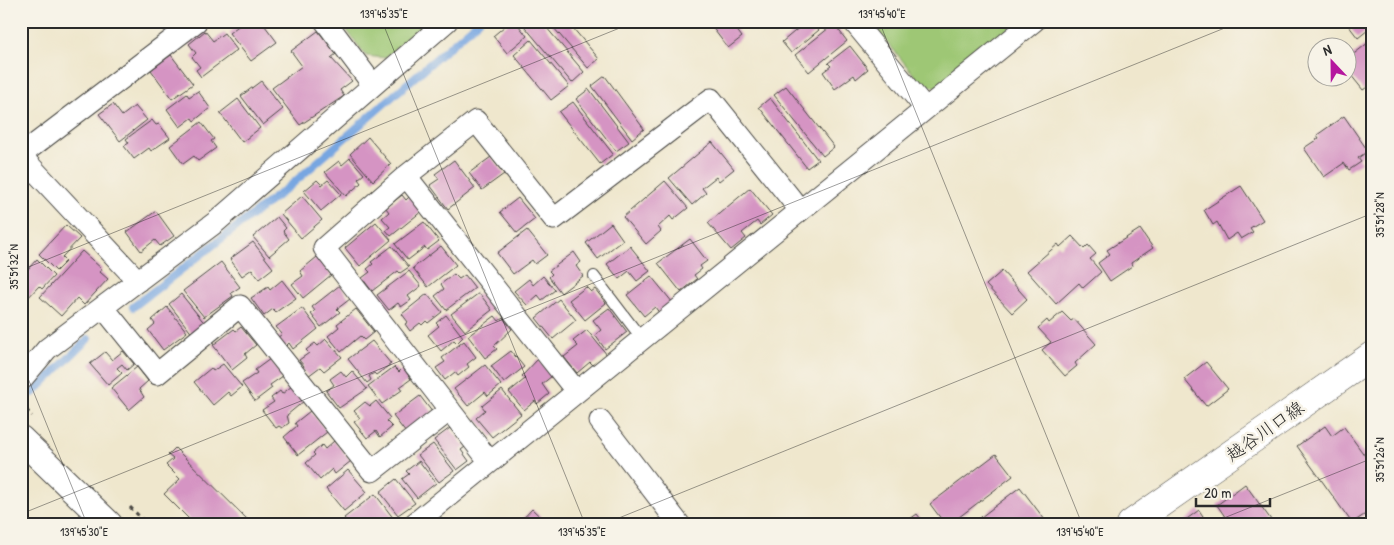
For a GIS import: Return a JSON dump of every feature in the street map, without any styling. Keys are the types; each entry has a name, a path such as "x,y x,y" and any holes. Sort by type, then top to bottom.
{"main road":[{"name":"越谷川口線","path":"1131,524 1373,354"}],"street":[{"path":"138,281 21,155 197,21"},
{"path":"325,21 373,86"},
{"path":"21,380 47,349 216,222 447,21"},
{"path":"853,21 925,108"},
{"path":"414,524 1034,21"},
{"path":"490,462 324,248 406,176 476,121 554,219 710,99 800,210"},
{"path":"406,176 578,392"},
{"path":"103,307 157,374 240,306 372,471 450,410"},
{"path":"600,421 679,524"},
{"path":"21,439 109,524"}],"lane":[{"path":"594,276 642,339"}],"green space":[{"path":"340,21 427,21 385,58 366,56"},
{"path":"870,21 1019,21 937,87 923,86"}],"building":[{"path":"240,21 271,21 265,26 277,42 251,61 229,33 241,24"},
{"path":"511,21 515,21 527,36 507,53 493,36"},
{"path":"520,21 541,21 584,72 572,83"},
{"path":"548,21 567,21 599,59 588,68"},
{"path":"719,21 730,21 742,37 728,48 712,27"},
{"path":"807,21 811,21 819,30 791,53 782,42"},
{"path":"1345,21 1373,21 1373,26 1358,38"},
{"path":"834,24 847,41 809,72 795,55"},
{"path":"205,31 213,41 224,33 237,50 201,77 196,70 200,67 192,57 196,53 189,44"},
{"path":"318,31 336,54 331,58 352,81 340,90 344,96 300,125 272,88 302,66 291,51"},
{"path":"1373,39 1373,83 1363,90 1356,81 1356,52"},
{"path":"531,40 569,86 551,100 514,55"},
{"path":"850,46 868,69 856,79 854,75 835,89 823,72 831,66 828,63"},
{"path":"171,55 193,84 172,99 151,70"},
{"path":"605,76 644,129 632,139 592,86"},
{"path":"261,81 283,109 263,125 241,96"},
{"path":"786,86 834,147 823,156 774,95"},
{"path":"589,89 629,142 616,151 576,99"},
{"path":"198,91 210,108 194,121 192,118 180,127 167,109 187,94 189,97"},
{"path":"770,98 818,160 807,168 759,107"},
{"path":"238,99 260,128 242,142 220,113"},
{"path":"573,102 613,154 600,164 559,112"},
{"path":"113,104 122,116 135,106 147,120 120,141 99,114"},
{"path":"1344,116 1368,151 1358,158 1361,162 1349,170 1344,163 1324,177 1304,148 1319,138 1317,135"},
{"path":"152,120 156,125 159,124 170,138 151,151 149,148 134,159 124,146 129,143 126,139"},
{"path":"201,122 214,139 211,141 216,148 198,161 194,156 183,164 170,146"},
{"path":"368,137 391,164 373,181 350,154"},
{"path":"712,142 734,169 719,181 716,177 702,188 706,193 692,205 669,178"},
{"path":"491,157 504,174 482,190 469,173"},
{"path":"350,158 364,174 358,179 361,183 346,196 325,172 339,161 342,165"},
{"path":"454,160 475,188 448,209 430,185 439,179 435,174"},
{"path":"317,180 322,185 328,180 341,194 321,211 304,191"},
{"path":"665,181 688,208 673,220 670,216 658,227 661,231 646,244 623,217"},
{"path":"1241,186 1263,220 1250,228 1253,232 1241,239 1237,233 1227,240 1217,222 1213,225 1204,210"},
{"path":"750,188 772,215 760,225 757,221 742,233 746,238 731,250 708,223"},
{"path":"402,195 406,200 410,196 422,211 391,236 386,230 390,227 382,218 389,212 386,208"},
{"path":"302,196 322,220 301,238 281,214"},
{"path":"518,198 535,219 517,233 500,212"},
{"path":"21,203 29,211 21,218"},
{"path":"156,211 174,236 160,246 155,240 141,251 127,232"},
{"path":"277,217 286,228 283,231 289,239 269,256 253,237"},
{"path":"376,222 391,240 360,266 345,248"},
{"path":"424,222 439,241 427,250 425,247 408,260 395,244"},
{"path":"611,223 623,240 598,259 586,243"},
{"path":"66,225 80,238 62,257 66,261 56,271 39,254"},
{"path":"1140,229 1153,248 1110,281 1098,263 1110,254 1107,250"},
{"path":"527,230 547,255 535,264 532,260 513,274 497,253"},
{"path":"1072,236 1084,249 1088,245 1096,254 1090,259 1101,272 1083,288 1079,283 1056,304 1027,271 1058,244 1060,247"},
{"path":"690,239 707,261 700,266 702,269 694,275 697,279 681,292 658,263"},
{"path":"253,242 273,268 259,279 252,269 242,276 230,259"},
{"path":"392,246 409,267 400,273 398,271 372,291 362,278 370,272 367,269 373,264 371,262"},
{"path":"441,246 456,265 428,287 413,268"},
{"path":"630,246 650,271 637,281 629,271 619,279 607,264"},
{"path":"82,251 102,269 100,272 108,279 84,305 77,298 61,316 40,297"},
{"path":"574,252 581,262 576,266 583,276 561,293 549,277 552,274 549,271"},
{"path":"317,257 331,275 303,298 292,284 303,276 300,271"},
{"path":"37,259 54,276 42,289 39,286 26,300 21,295 21,272 26,267 28,269"},
{"path":"221,262 240,287 231,293 233,296 204,317 183,291"},
{"path":"409,271 421,286 408,296 411,300 401,307 398,303 389,310 377,295"},
{"path":"1002,271 1027,299 1012,313 986,285"},
{"path":"454,274 459,279 465,275 475,288 446,310 435,296 444,289 441,284"},
{"path":"543,276 555,290 542,300 538,295 527,305 514,291 529,279 533,285"},
{"path":"651,276 673,303 660,314 655,307 644,316 627,295"},
{"path":"282,280 296,298 276,312 273,309 264,316 251,298 268,287 270,290"},
{"path":"340,285 350,299 337,309 340,312 321,327 311,314 315,311 312,307"},
{"path":"586,287 591,292 595,289 606,303 585,320 569,300"},
{"path":"479,293 492,310 465,331 451,314"},
{"path":"181,294 206,325 193,335 169,304"},
{"path":"427,294 442,312 428,323 426,321 422,325 420,323 410,331 405,324 408,322 402,314"},
{"path":"559,299 576,320 553,339 536,318"},
{"path":"167,307 187,332 163,350 148,330 155,324 152,320"},
{"path":"302,308 318,329 293,349 289,343 284,348 276,339 282,334 276,327"},
{"path":"609,308 627,332 605,349 595,335 601,330 593,320"},
{"path":"356,309 374,332 364,340 360,336 341,352 328,336 339,327 337,324"},
{"path":"1062,312 1071,321 1074,319 1096,344 1075,363 1077,366 1065,376 1042,350 1051,342 1038,328 1047,320 1049,323"},
{"path":"446,315 463,337 457,343 454,340 441,351 428,335 439,326 436,323"},
{"path":"495,316 499,321 503,318 512,329 494,346 497,349 485,358 468,336"},
{"path":"241,327 256,345 245,354 247,358 232,370 213,345 234,329 236,331"},
{"path":"587,330 607,355 593,365 590,362 577,373 564,357 578,346 573,341"},
{"path":"326,339 342,357 324,371 320,367 308,376 302,369 304,366 299,360 309,353 306,350 315,343 318,346"},
{"path":"372,341 391,364 376,375 374,373 369,376 371,380 367,383 348,359"},
{"path":"464,341 476,357 467,364 469,367 458,376 455,372 445,380 436,368 445,362 442,358"},
{"path":"123,351 134,364 127,370 122,364 117,368 122,373 108,385 90,364 105,352 112,360"},
{"path":"511,351 524,367 504,383 491,366"},
{"path":"270,359 283,376 270,385 272,388 255,401 242,383 257,373 255,370"},
{"path":"538,359 552,376 542,384 549,394 537,404 535,401 524,410 509,392 525,379 522,376"},
{"path":"1206,362 1228,389 1206,406 1184,379"},
{"path":"223,364 242,387 231,396 228,392 213,405 194,382 211,368 213,371"},
{"path":"485,365 501,385 488,396 485,392 468,406 454,389"},
{"path":"137,367 148,381 139,389 144,397 129,410 111,388"},
{"path":"394,367 399,372 403,368 411,379 400,387 402,390 382,404 368,386"},
{"path":"341,371 346,377 352,371 367,389 339,408 326,391 334,385 330,379"},
{"path":"292,386 304,401 287,415 289,423 282,428 279,426 276,428 262,410 274,402 271,398 280,391 282,394"},
{"path":"502,390 521,414 492,437 476,418 485,410 482,406"},
{"path":"420,396 433,413 406,433 393,416"},
{"path":"376,401 390,418 386,421 392,427 380,437 376,431 367,438 354,422 360,418 354,411 365,402 370,406"},
{"path":"310,411 327,432 298,455 284,437 297,426 295,423"},
{"path":"1325,426 1332,436 1344,427 1373,467 1373,509 1352,523 1297,446"},
{"path":"450,428 465,447 461,450 469,461 457,470 434,440"},
{"path":"334,441 351,461 335,474 332,469 320,480 306,463 322,445 325,449"},
{"path":"433,444 454,471 439,482 418,455"},
{"path":"175,448 252,524 194,524 164,494 180,479 166,465 173,459 168,455"},
{"path":"996,454 1013,476 950,524 945,524 930,504"},
{"path":"419,461 436,483 417,498 402,479 409,474 406,471"},
{"path":"348,470 367,492 344,511 326,489"},
{"path":"396,479 415,503 398,515 380,492"},
{"path":"1245,484 1274,524 1230,524 1217,505"},
{"path":"1020,487 1048,524 972,524"},
{"path":"375,494 394,519 388,524 349,524 344,518"},
{"path":"532,509 548,524 518,524"},
{"path":"1199,510 1208,524 1180,524"},
{"path":"917,514 925,524 903,524"}],"waterway":[{"path":"133,307 291,185 479,21"},
{"path":"33,393 88,339"}]}
